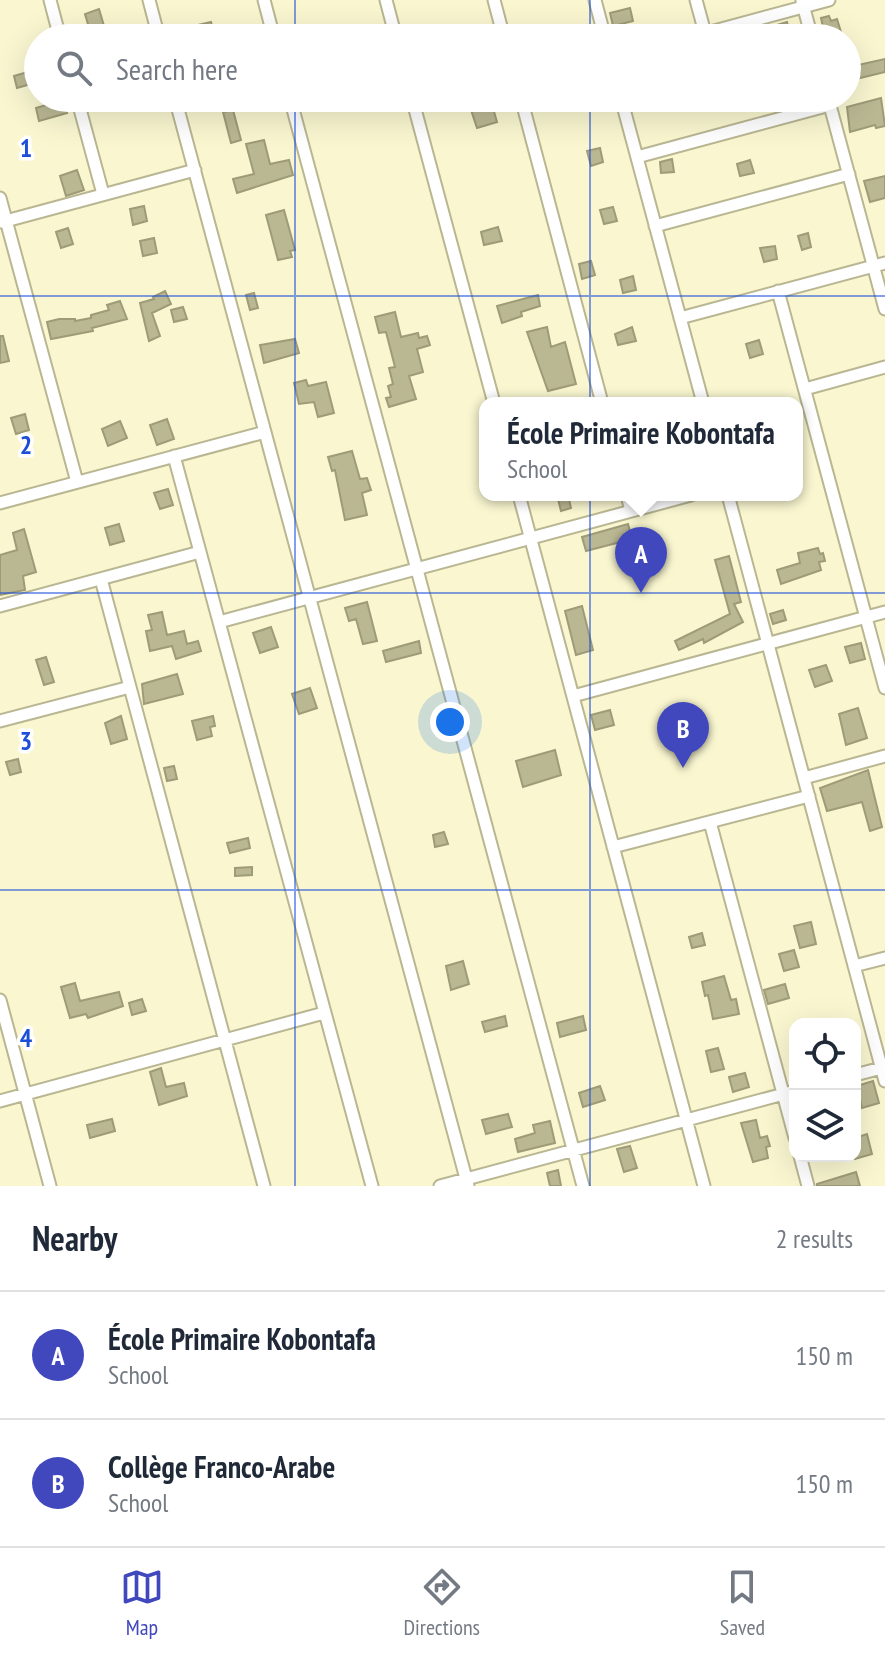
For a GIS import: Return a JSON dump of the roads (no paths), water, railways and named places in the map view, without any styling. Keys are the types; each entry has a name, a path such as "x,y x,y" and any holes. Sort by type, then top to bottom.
{"street":[{"path":"50,0 56,24"},
{"path":"149,0 155,24"},
{"path":"264,0 270,24"},
{"path":"386,0 392,24"},
{"path":"494,0 500,24"},
{"path":"595,0 601,24"},
{"path":"696,0 703,24"},
{"path":"735,24 803,4 829,0"},
{"path":"803,4 808,24"},
{"path":"81,112 103,194"},
{"path":"179,112 467,1183"},
{"path":"294,112 583,1186"},
{"path":"416,112 492,397"},
{"path":"525,112 600,397"},
{"path":"625,112 701,397"},
{"path":"637,157 794,112"},
{"path":"832,112 879,264 885,309"},
{"path":"3,221 195,170"},
{"path":"655,226 849,174"},
{"path":"0,198 3,221 77,482"},
{"path":"680,318 879,264"},
{"path":"778,291 885,688"},
{"path":"805,389 885,367"},
{"path":"0,503 265,432"},
{"path":"174,456 372,1186"},
{"path":"521,501 704,1186"},
{"path":"628,501 631,511"},
{"path":"219,622 668,501"},
{"path":"730,501 885,1081"},
{"path":"0,606 200,552"},
{"path":"101,579 264,1186"},
{"path":"573,696 885,612"},
{"path":"0,721 130,687"},
{"path":"804,778 885,756"},
{"path":"613,847 809,796"},
{"path":"440,1186 467,1183 573,1150 789,1092 710,822"},
{"path":"854,966 885,958"},
{"path":"0,1000 50,1186"},
{"path":"0,1101 324,1013"},
{"path":"861,1073 883,1067"},
{"path":"802,1162 808,1186"}],"place":[{"name":"École Primaire Kobontafa","path":"641,593"},
{"name":"Collège Franco-Arabe","path":"683,768"}]}
